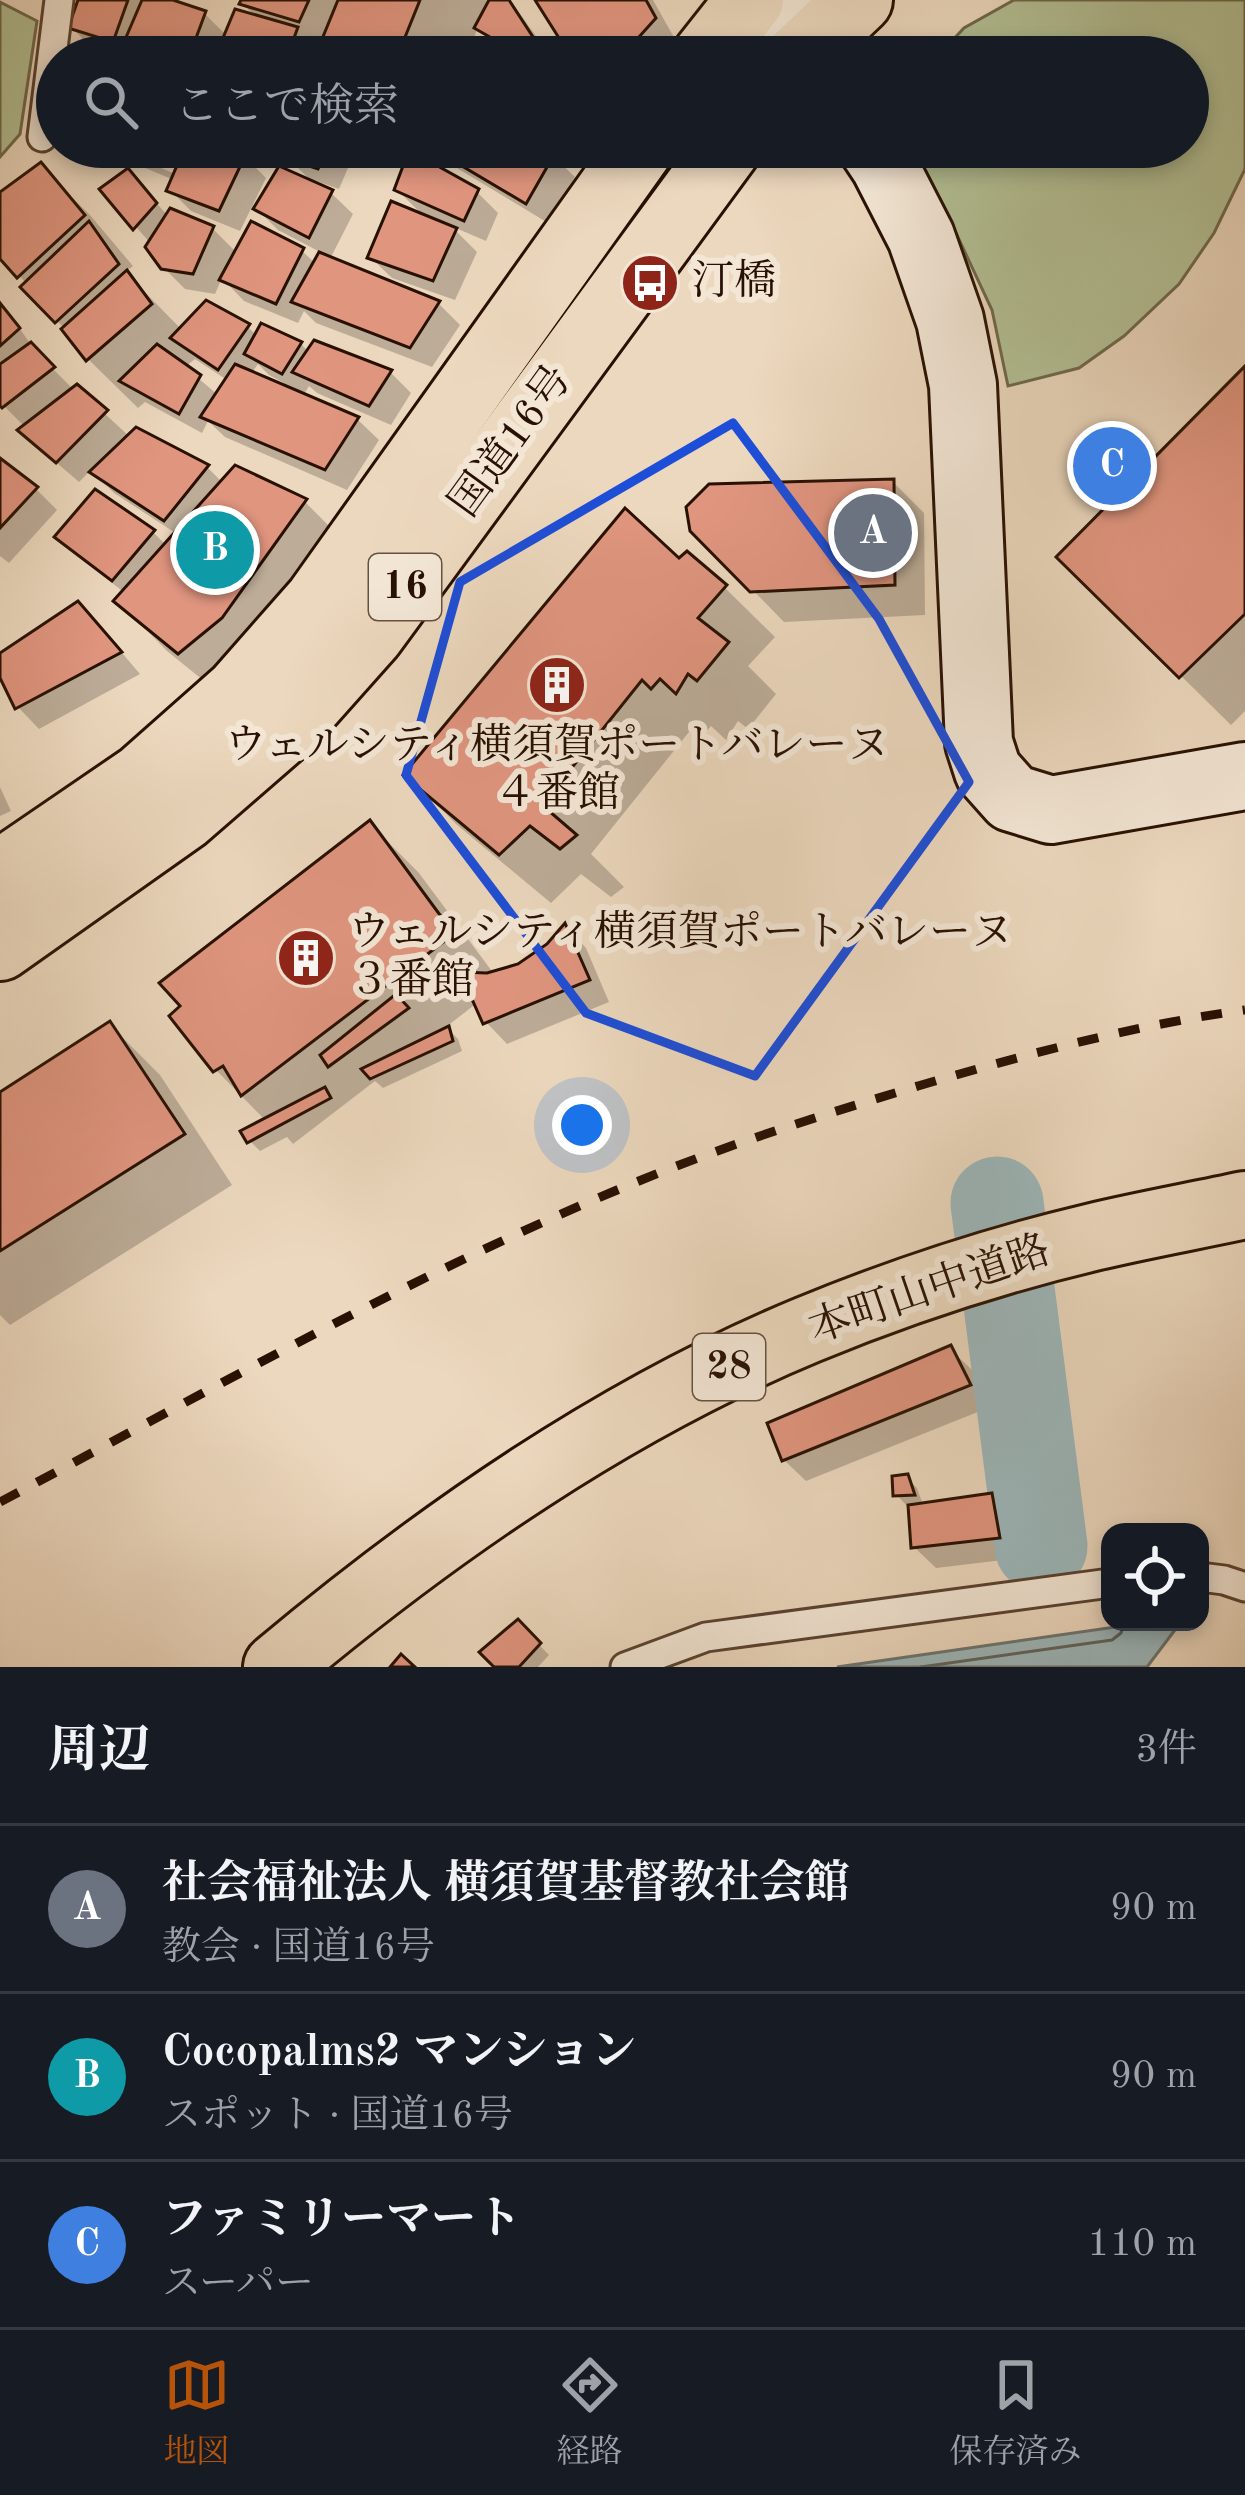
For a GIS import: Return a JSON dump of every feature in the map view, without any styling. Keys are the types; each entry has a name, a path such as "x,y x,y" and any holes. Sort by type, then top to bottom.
{"highway":[{"path":"722,36 750,0"},
{"path":"806,36 859,0"},
{"name":"国道16号","path":"0,874 142,776 238,692 318,601 625,168"},
{"name":"国道16号","path":"0,947 184,817 290,725 371,634 713,168"},
{"name":"本町山中道路","path":"278,1667 468,1520 578,1448 694,1383 806,1331 929,1285 1090,1238 1245,1205"},
{"name":"本町山中道路","path":"320,1667 486,1540 708,1409 818,1357 938,1312 1090,1265 1245,1232"}],"street":[{"path":"883,168 921,238 950,320 964,385 979,743 988,771 1012,798 1052,810 1245,776"}],"lane":[{"path":"55,36 59,0"},
{"path":"1209,1578 1245,1587"},
{"path":"625,1667 706,1637 1101,1584"}],"highlighted area":[{"path":"733,423 879,619 969,782 755,1076 586,1013 406,775 460,582"}],"green space":[{"path":"1014,0 1245,0 1245,169 1214,233 1179,284 1124,336 1079,368 1008,386 992,310 942,203 920,168 1209,168 1209,36 957,36"},
{"path":"0,2 37,21 20,134 0,157"}],"water":[{"path":"1101,1629 1174,1631 1147,1667 837,1667"}],"building":[{"path":"78,0 128,0 115,36 68,28"},
{"path":"142,0 173,0 206,11 197,36 127,36"},
{"path":"241,0 309,0 299,22 239,4"},
{"path":"338,0 420,0 405,36 323,36"},
{"path":"489,0 509,0 532,36 488,36 474,28"},
{"path":"535,0 646,0 656,18 640,36 558,36"},
{"path":"235,9 298,27 295,36 224,36"},
{"path":"36,166 46,168 85,215 17,278 0,259 0,192"},
{"path":"128,168 157,203 133,230 99,189"},
{"path":"176,168 239,168 219,211 166,191"},
{"path":"278,168 333,190 309,238 253,209"},
{"path":"402,168 441,168 479,189 464,221 394,190"},
{"path":"465,168 546,168 526,204"},
{"path":"391,201 457,228 433,281 367,258"},
{"path":"170,208 214,226 193,274 161,269 145,247"},
{"path":"89,221 119,264 55,323 20,287"},
{"path":"251,221 304,248 276,304 219,280"},
{"path":"319,252 440,301 410,348 291,302"},
{"path":"127,270 152,304 86,361 61,329"},
{"path":"206,300 250,324 218,370 170,338"},
{"path":"0,303 20,328 0,346"},
{"path":"261,323 302,342 282,374 244,354"},
{"path":"314,340 392,370 369,406 292,372"},
{"path":"31,342 55,367 2,408 0,364"},
{"path":"157,344 201,375 179,414 119,381"},
{"path":"235,364 359,417 325,470 200,417"},
{"path":"1245,366 1245,614 1179,678 1056,557"},
{"path":"77,384 108,410 56,463 17,430"},
{"path":"136,427 209,465 164,521 89,472"},
{"path":"0,458 38,487 0,528"},
{"path":"235,465 307,499 222,618 178,654 113,601"},
{"path":"894,479 895,585 750,592 690,531 686,507 709,484"},
{"path":"95,489 155,530 112,581 54,537"},
{"name":"ウェルシティ横須賀ポートバレーヌ ４番館","path":"625,508 679,558 687,551 727,585 698,618 729,642 697,681 688,674 676,694 660,679 651,689 642,680 542,805 577,835 560,849 530,826 499,855 403,775"},
{"path":"78,601 122,652 15,709 0,678 0,653"},
{"name":"ウェルシティ横須賀ポートバレーヌ ３番館","path":"370,820 454,934 241,1096 223,1066 213,1072 169,1016 180,1006 159,983"},
{"path":"565,923 590,980 483,1024 460,972 487,973 518,964 547,944"},
{"path":"396,994 409,1008 328,1067 320,1055"},
{"path":"110,1021 185,1134 0,1251 0,1092"},
{"path":"449,1026 453,1041 370,1079 361,1069"},
{"path":"325,1087 331,1098 247,1143 240,1131"},
{"path":"951,1345 971,1385 782,1461 767,1423"},
{"path":"908,1474 915,1495 893,1496 892,1476"},
{"path":"992,1493 1000,1538 911,1548 908,1505"},
{"path":"518,1619 541,1643 519,1667 494,1667 479,1652"},
{"path":"401,1654 415,1667 390,1667"}],"waterway":[{"path":"997,1203 1041,1546"}],"railway":[{"path":"0,1502 393,1294 669,1169 810,1119 998,1063 1121,1032 1245,1010"}],"place":[{"name":"汀橋","path":"650,283"},
{"name":"ファミリーマート","path":"1112,466"},
{"name":"社会福祉法人 横須賀基督教社会館","path":"873,533"},
{"name":"Cocopalms2 マンション","path":"215,550"},
{"name":"ウェルシティ横須賀ポートバレーヌ ４番館","path":"557,685"},
{"name":"ウェルシティ横須賀ポートバレーヌ ３番館","path":"306,958"}]}
